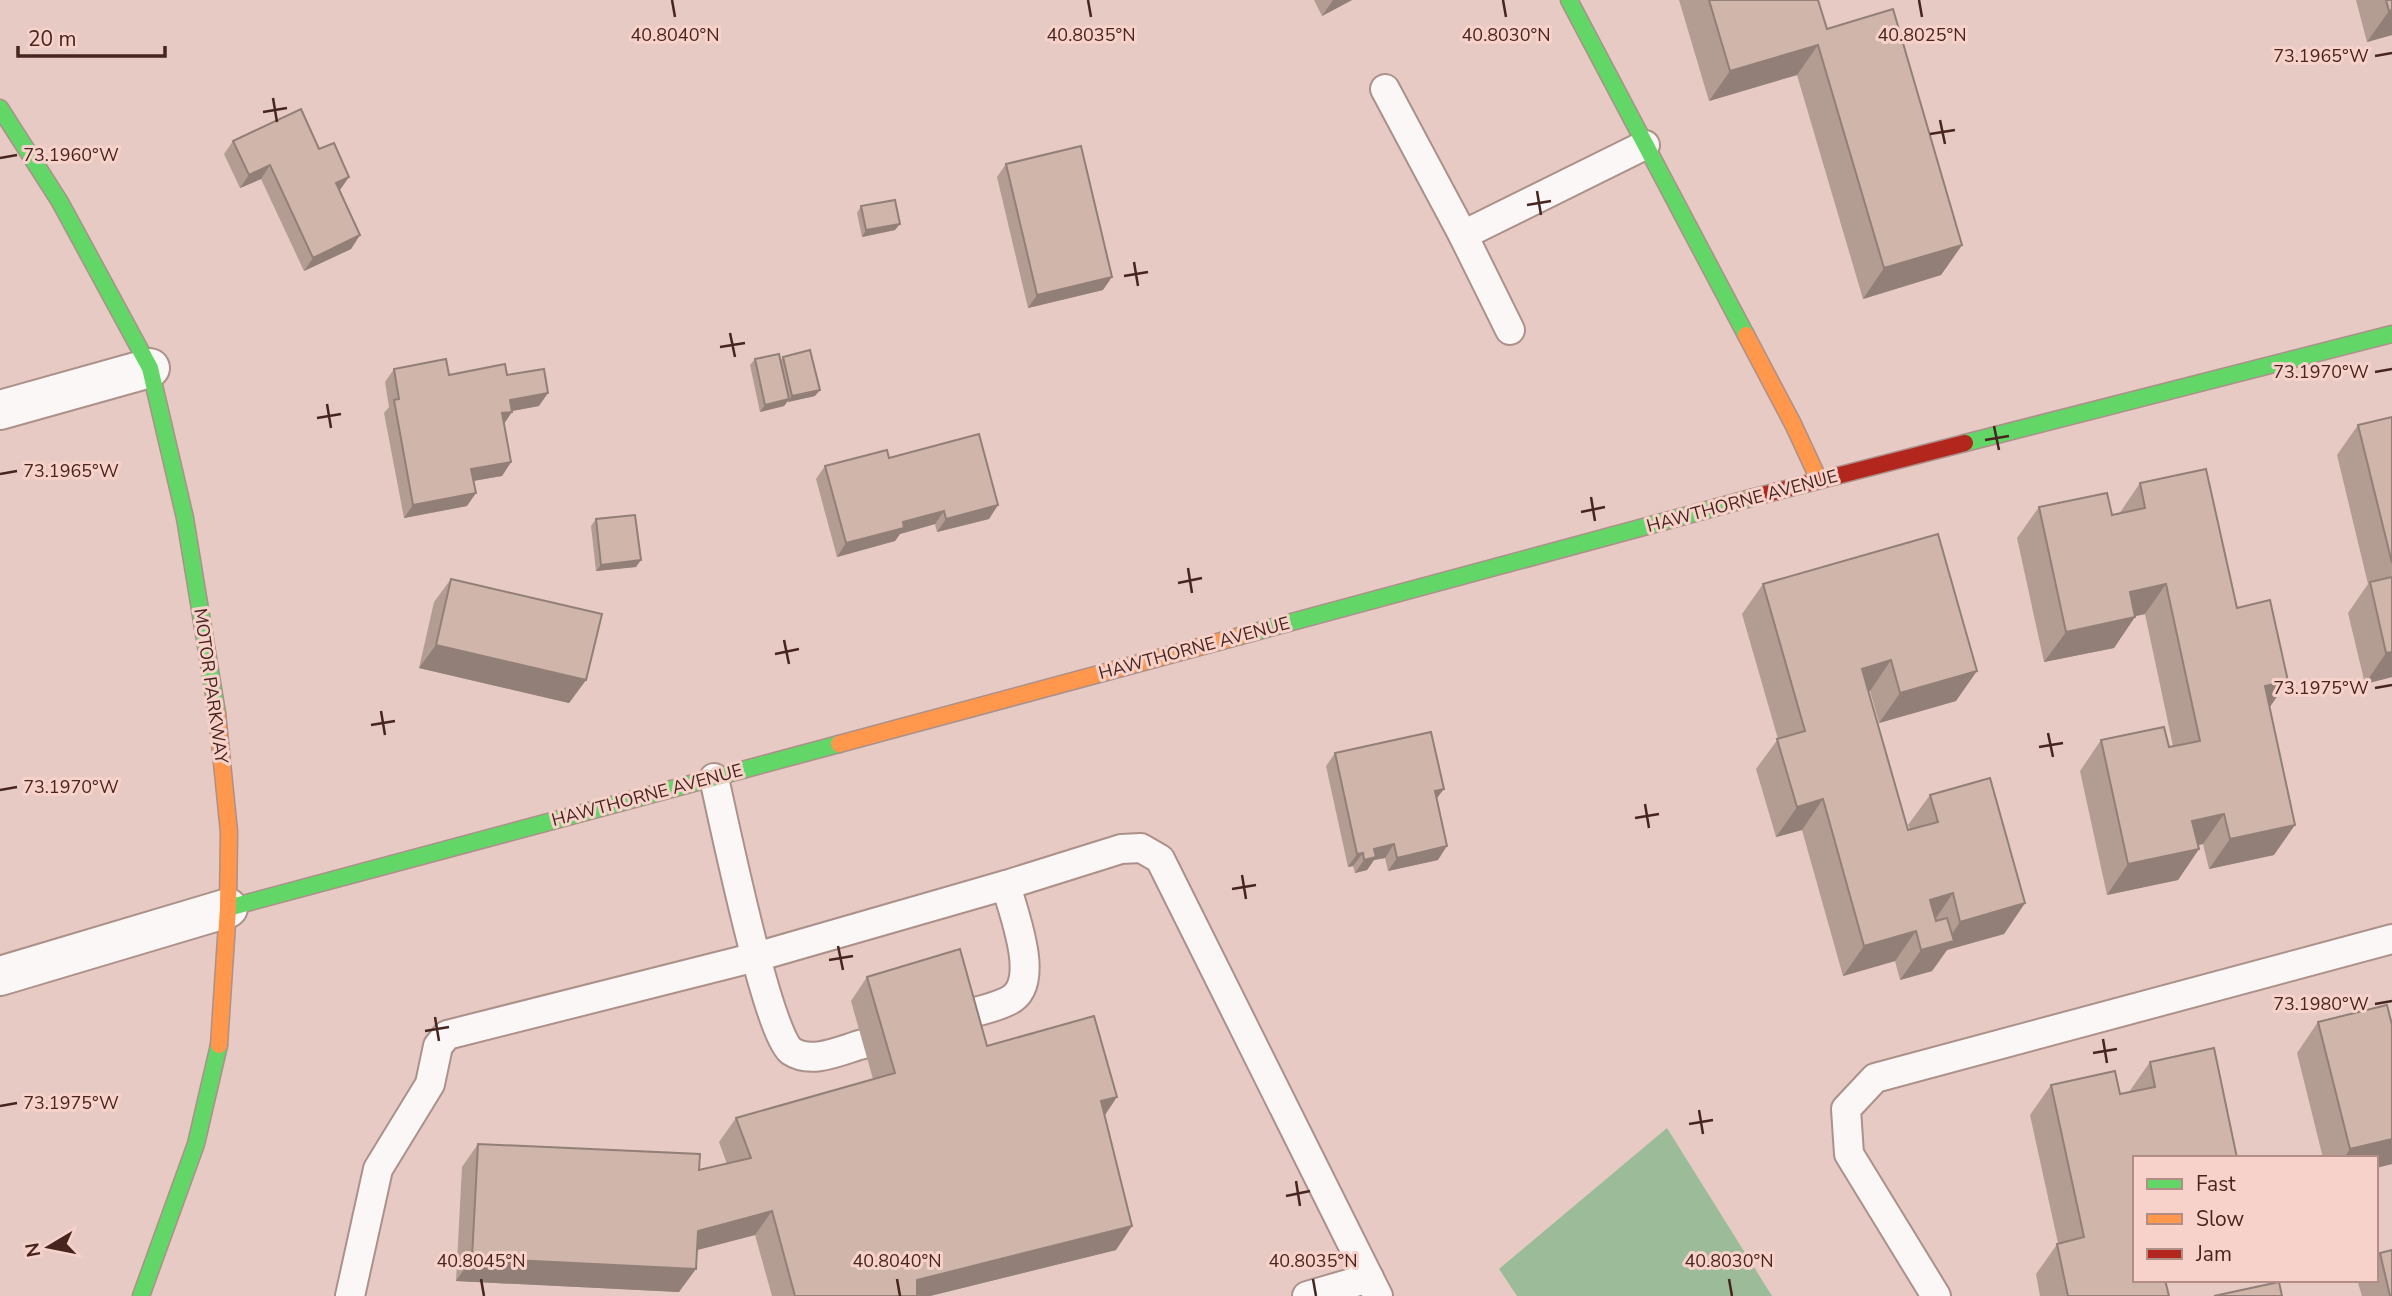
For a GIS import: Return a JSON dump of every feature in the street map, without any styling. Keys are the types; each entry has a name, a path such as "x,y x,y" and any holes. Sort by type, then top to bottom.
{"street":[{"path":"1569,0 1793,424 1819,480"},
{"name":"MOTOR PARKWAY","path":"0,108 60,202 150,368 187,531 218,719 229,832 221,1038 196,1144 141,1296"},
{"name":"HAWTHORNE AVENUE","path":"0,976 228,908 1819,480 2392,334"},
{"path":"0,411 150,368"}],"lane":[{"path":"1385,89 1510,330"},
{"path":"1463,235 1644,145"},
{"path":"714,778 755,957 779,1032 789,1050 810,1058 863,1044"},
{"path":"350,1296 378,1169 429,1084 438,1046 447,1035 755,957 1121,849 1141,848 1160,859 1374,1287 1307,1296"},
{"path":"956,1017 1011,1001 1025,984 1026,964 1006,885"},
{"path":"1936,1296 1849,1154 1846,1110 1875,1079 2392,939"}],"green space":[{"path":"1667,1128 1772,1296 1517,1296 1499,1269"}],"building":[{"path":"1709,0 1818,0 1827,29 1893,9 1962,245 1884,268 1818,45 1730,71"},
{"path":"2386,0 2392,0 2392,10 2389,11"},
{"path":"301,109 319,149 334,143 349,177 336,183 360,235 313,258 270,165 249,175 233,141"},
{"path":"1081,146 1112,277 1037,295 1006,164"},
{"path":"895,200 900,224 866,230 861,206"},
{"path":"810,350 820,390 792,396 783,357"},
{"path":"779,354 789,399 765,405 755,359"},
{"path":"446,359 449,375 505,364 507,375 544,369 548,393 510,400 512,412 502,413 511,462 471,469 476,493 413,505 394,400 399,399 394,369"},
{"path":"2392,417 2392,563 2358,425"},
{"path":"979,434 998,505 946,519 944,511 903,522 904,528 846,543 825,466 887,450 889,458"},
{"path":"2206,469 2237,608 2270,600 2288,681 2265,686 2295,825 2230,839 2224,814 2192,821 2199,849 2128,864 2101,740 2164,727 2169,747 2200,741 2166,584 2130,592 2135,617 2066,632 2039,507 2107,493 2112,515 2145,508 2140,483"},
{"path":"635,515 641,560 601,565 596,519"},
{"path":"1938,534 1977,671 1900,693 1891,660 1862,669 1908,830 1938,822 1930,795 1990,778 2025,903 1960,922 1953,893 1930,900 1936,921 1947,918 1954,941 1921,950 1916,931 1864,946 1823,799 1797,807 1777,739 1805,731 1763,584"},
{"path":"2392,577 2392,652 2386,653 2370,582"},
{"path":"451,579 602,614 586,680 436,645"},
{"path":"1431,732 1444,789 1435,791 1447,846 1397,858 1394,844 1374,849 1376,857 1364,860 1363,853 1357,854 1335,753"},
{"path":"960,949 987,1046 1094,1016 1117,1097 1101,1101 1132,1226 917,1280 917,1296 795,1296 772,1211 698,1231 696,1269 472,1258 478,1144 700,1154 699,1170 751,1158 736,1118 895,1073 867,977"},
{"path":"2387,1005 2392,1025 2392,1139 2350,1149 2318,1022"},
{"path":"2214,1048 2237,1156 2133,1156 2133,1282 2166,1282 2169,1296 2068,1296 2057,1244 2084,1237 2051,1085 2115,1071 2120,1094 2155,1087 2150,1062"},
{"path":"2392,1250 2392,1296 2390,1296 2380,1253"},
{"path":"2279,1282 2282,1296 2214,1296"}],"traffic: fast":[{"path":"1569,0 1746,335"},
{"path":"0,108 60,202 150,368 185,518 217,713"},
{"path":"1965,443 2392,334"},
{"path":"1240,636 1751,498"},
{"path":"228,908 839,744"},
{"path":"141,1296 196,1144 219,1045"}],"traffic: slow":[{"path":"1746,335 1819,480"},
{"path":"839,744 1240,636"},
{"path":"217,713 229,832 228,908 219,1045"}],"traffic: jam":[{"path":"1751,498 1965,443"}]}
